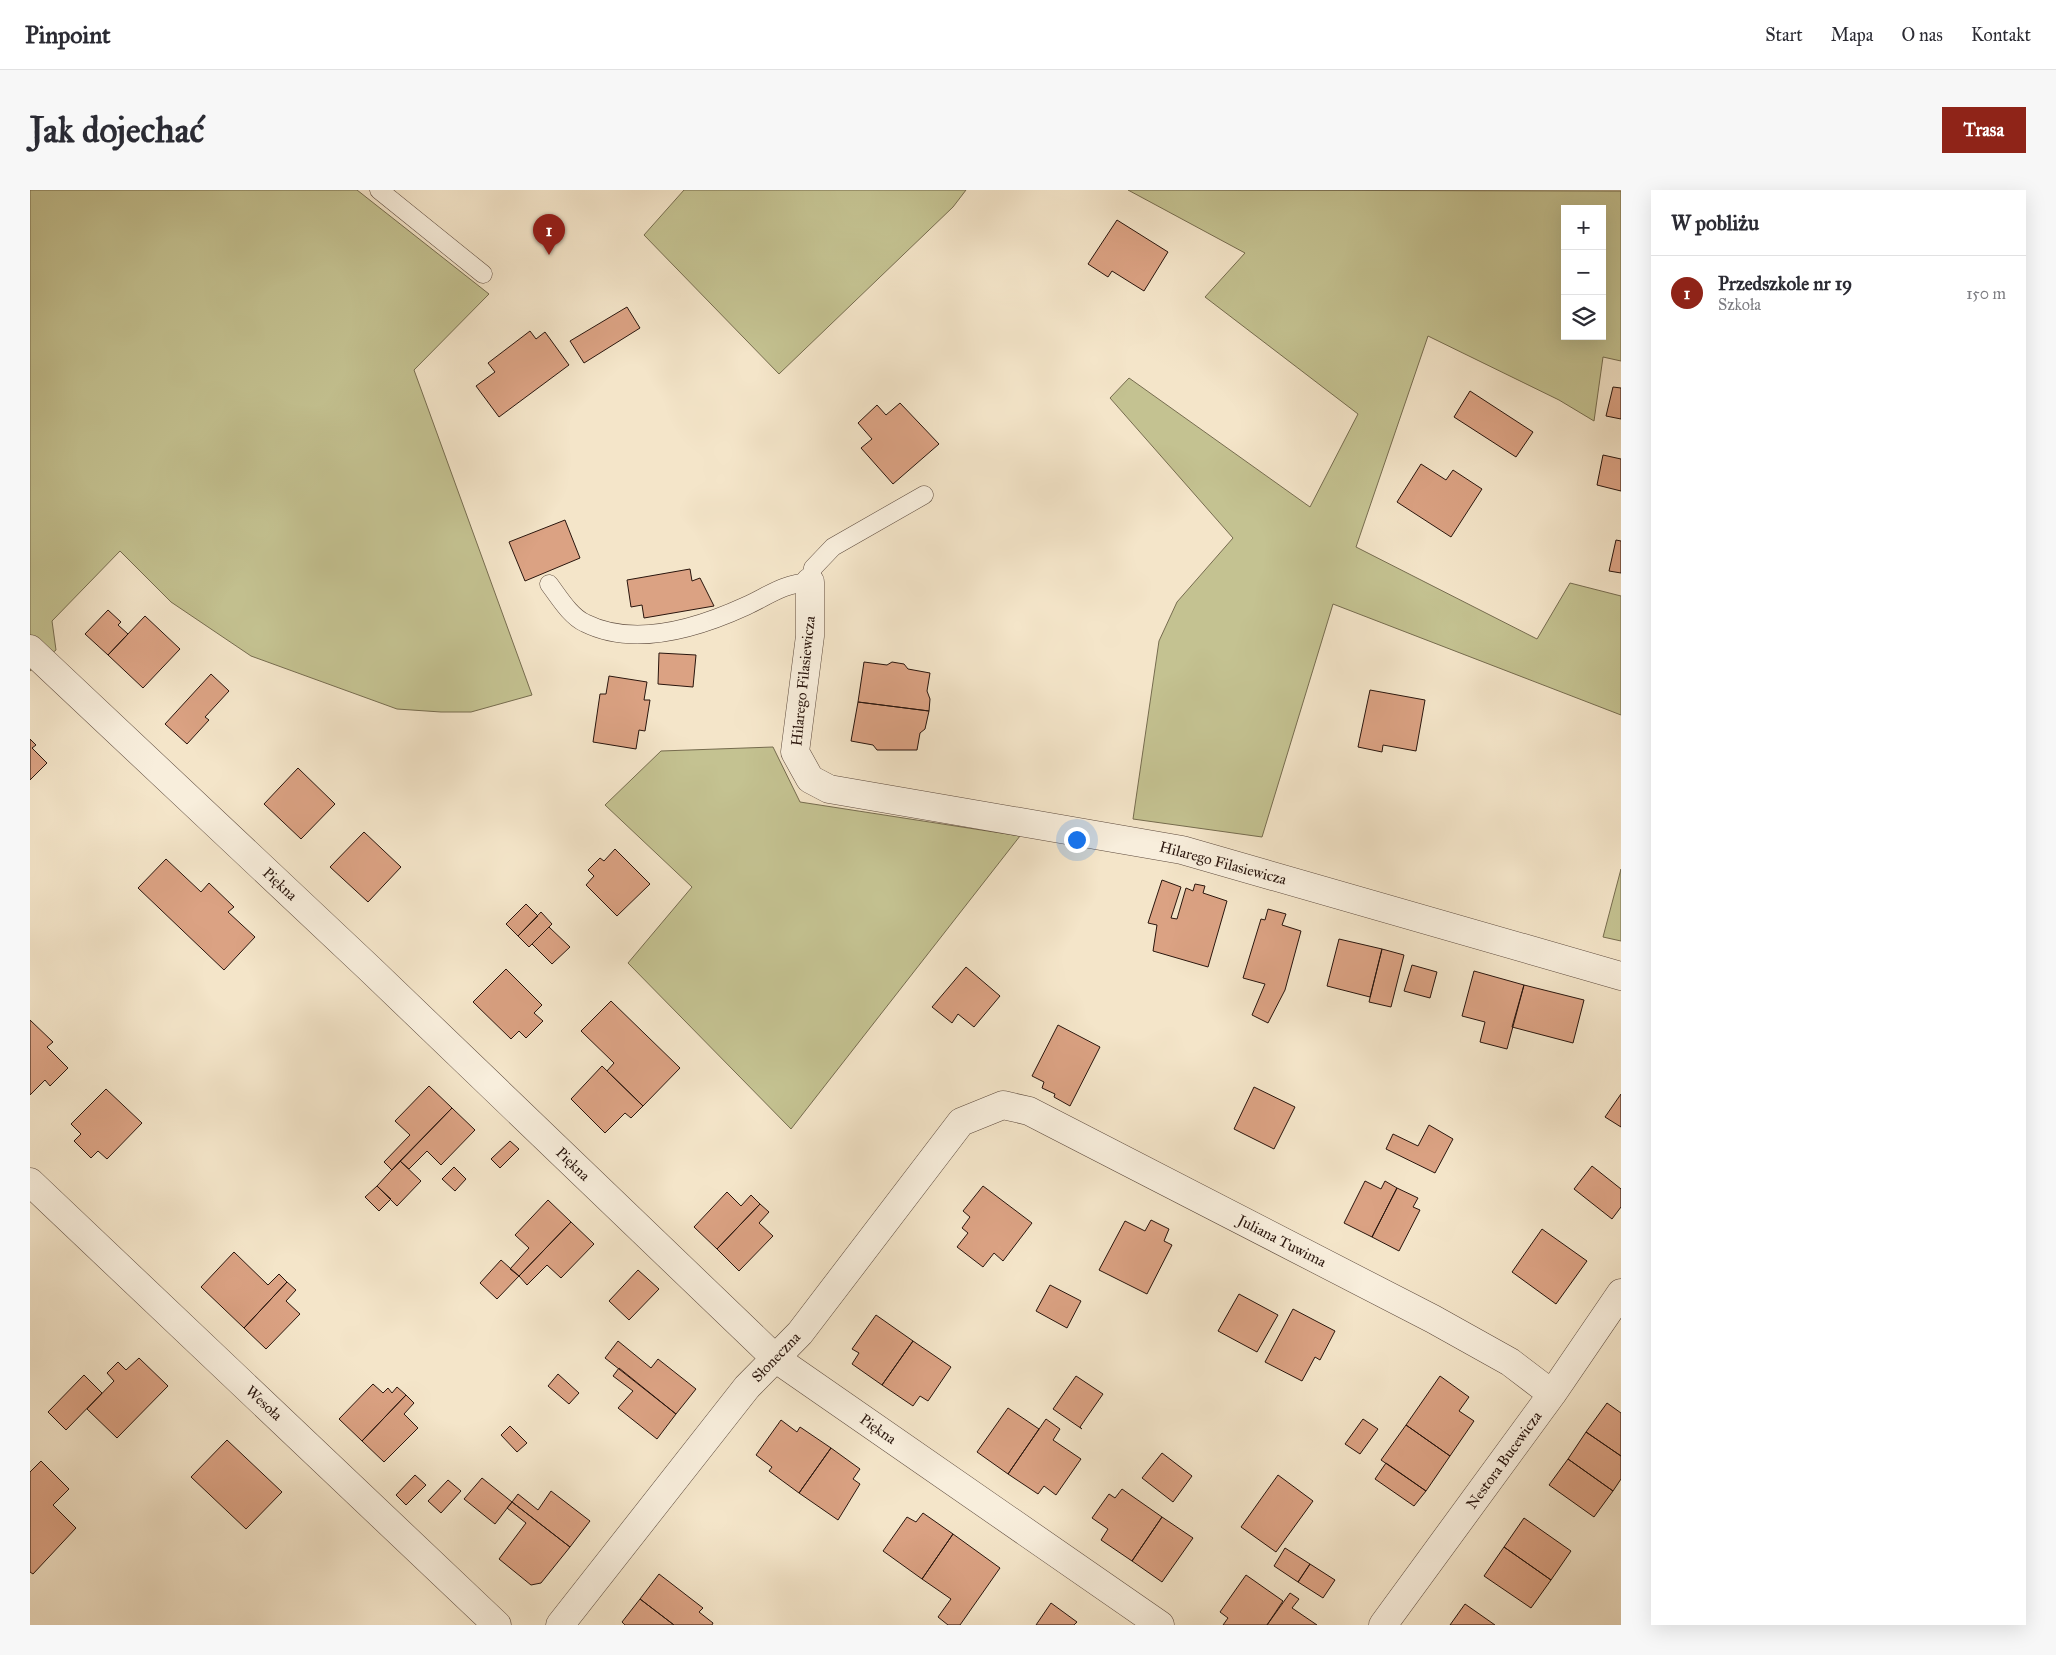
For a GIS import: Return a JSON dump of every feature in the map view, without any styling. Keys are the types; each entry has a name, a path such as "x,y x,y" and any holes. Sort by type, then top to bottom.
{"street":[{"name":"Hilarego Filasiewicza","path":"810,582 810,636 795,752 810,779 829,789 1182,850 1621,976"},
{"name":"Piękna","path":"30,649 370,969 775,1358 1160,1625"},
{"name":"Słoneczna","path":"560,1625 747,1387 800,1333 961,1122 1003,1105"},
{"name":"Juliana Tuwima","path":"1003,1105 1029,1111 1433,1319 1510,1362 1552,1394"},
{"name":"Wesoła","path":"30,1182 497,1625"},
{"name":"Nestora Bucewicza","path":"1383,1625 1552,1394 1621,1293"}],"lane":[{"path":"379,190 483,274"},
{"path":"549,584 565,606 584,623 628,636 690,628 745,607 791,584 810,582 813,568 833,547 924,495"}],"shaded area":[{"path":"30,190 357,190 489,294 414,370 532,695 471,712 397,709 251,656 171,602 120,551 52,621 56,650 30,671"},
{"path":"684,190 966,190 953,207 779,374 644,235"},
{"path":"1128,190 1621,191 1621,361 1603,357 1594,421 1559,400 1428,336 1356,547 1537,639 1570,583 1621,596 1621,715 1333,604 1262,837 1133,819 1159,641 1177,602 1233,538 1110,398 1129,378 1310,507 1358,414 1205,297 1245,253"},
{"path":"773,747 800,802 1020,836 791,1129 628,963 692,887 605,805 661,751"},
{"path":"1621,869 1621,941 1603,937"}],"building":[{"path":"1117,220 1168,252 1144,291 1112,271 1108,277 1088,264"},
{"path":"627,307 640,328 584,363 570,341"},
{"path":"530,331 536,339 545,332 569,365 499,417 476,386 495,372 488,363"},
{"path":"1613,387 1621,388 1621,419 1606,416"},
{"path":"1470,391 1533,432 1516,457 1454,417"},
{"path":"900,403 939,444 893,484 861,448 872,439 858,423 877,405 886,415"},
{"path":"1603,455 1621,459 1621,491 1597,485"},
{"path":"1421,464 1446,480 1453,470 1482,489 1451,537 1397,502"},
{"path":"565,520 580,558 525,581 509,542"},
{"path":"1616,540 1621,541 1621,573 1609,571"},
{"path":"690,569 692,581 700,578 714,606 644,618 642,605 631,607 627,580"},
{"path":"108,610 121,622 118,625 128,634 108,655 85,634"},
{"path":"145,616 180,649 143,688 108,655"},
{"path":"659,653 696,655 693,687 658,684"},
{"path":"864,662 887,665 892,662 904,664 908,669 930,673 927,691 930,699 929,711 858,702"},
{"path":"211,674 229,691 205,717 209,720 187,744 165,724"},
{"path":"609,676 647,682 644,700 650,700 645,731 639,730 636,749 593,742 600,694 606,694"},
{"path":"1370,690 1425,700 1416,751 1383,745 1382,752 1358,747"},
{"path":"858,702 929,711 925,729 920,733 917,750 877,750 873,745 851,741"},
{"path":"30,739 36,745 32,748 47,763 30,780"},
{"path":"298,768 335,804 301,839 264,804"},
{"path":"364,832 401,867 368,902 330,867"},
{"path":"615,849 650,884 617,916 586,885 594,876 588,870 600,858 604,861"},
{"path":"166,859 201,892 209,883 234,907 228,912 255,937 224,970 138,888"},
{"path":"1162,880 1181,887 1171,918 1177,919 1186,888 1193,891 1195,884 1205,886 1203,893 1227,901 1208,967 1153,951 1157,925 1148,923"},
{"path":"526,904 538,916 518,936 506,924"},
{"path":"1268,909 1286,914 1282,925 1301,931 1285,990 1268,1023 1252,1015 1265,984 1243,978 1261,919 1265,920"},
{"path":"541,912 552,924 529,947 518,936"},
{"path":"549,927 570,947 552,964 532,944"},
{"path":"1339,939 1382,949 1370,997 1327,986"},
{"path":"1382,949 1404,955 1391,1007 1369,1002"},
{"path":"1412,965 1437,972 1430,998 1404,991"},
{"path":"966,967 1000,996 974,1027 958,1014 952,1023 932,1007"},
{"path":"506,969 542,1005 534,1013 543,1021 526,1038 519,1031 511,1039 473,1002"},
{"path":"1474,971 1524,985 1507,1049 1480,1042 1485,1022 1462,1016"},
{"path":"1524,985 1584,1000 1573,1043 1512,1027"},
{"path":"611,1001 680,1068 643,1106 607,1071 614,1063 581,1031"},
{"path":"30,1020 53,1042 47,1047 68,1068 50,1086 45,1080 30,1095"},
{"path":"1058,1025 1100,1047 1070,1106 1054,1097 1055,1094 1042,1088 1044,1082 1032,1076"},
{"path":"602,1066 643,1106 631,1118 625,1113 605,1133 571,1099"},
{"path":"429,1086 452,1108 392,1170 384,1162 410,1135 395,1121"},
{"path":"1254,1087 1295,1107 1274,1149 1234,1129"},
{"path":"106,1089 142,1123 107,1159 98,1151 91,1158 74,1141 81,1134 71,1124"},
{"path":"1621,1094 1621,1127 1605,1117"},
{"path":"452,1108 475,1130 441,1165 427,1151 409,1169 400,1161"},
{"path":"1429,1125 1453,1139 1435,1173 1386,1149 1393,1134 1418,1146"},
{"path":"510,1141 519,1149 500,1168 491,1159"},
{"path":"400,1161 421,1181 397,1206 377,1186"},
{"path":"1592,1166 1621,1189 1621,1207 1612,1219 1574,1189"},
{"path":"454,1167 466,1179 455,1191 442,1179"},
{"path":"1365,1181 1381,1189 1385,1181 1397,1188 1372,1237 1344,1223"},
{"path":"377,1186 391,1199 379,1211 365,1197"},
{"path":"983,1186 1032,1223 1003,1261 994,1253 983,1267 957,1247 968,1233 962,1228 970,1217 963,1211"},
{"path":"1397,1188 1418,1198 1413,1207 1420,1210 1399,1251 1372,1237"},
{"path":"727,1192 741,1206 751,1195 760,1204 717,1249 694,1227"},
{"path":"548,1200 571,1222 519,1276 510,1269 529,1248 515,1235"},
{"path":"760,1204 769,1212 759,1223 773,1236 739,1271 717,1249"},
{"path":"1151,1220 1169,1229 1164,1241 1172,1245 1147,1294 1099,1270 1125,1221 1145,1231"},
{"path":"571,1222 594,1244 561,1278 547,1265 527,1285 519,1276"},
{"path":"1542,1229 1587,1261 1556,1304 1512,1272"},
{"path":"234,1252 268,1285 279,1274 287,1282 244,1328 201,1287"},
{"path":"501,1260 519,1276 497,1299 480,1283"},
{"path":"638,1270 659,1289 629,1320 609,1301"},
{"path":"287,1282 296,1290 286,1301 300,1314 266,1349 244,1328"},
{"path":"1050,1285 1081,1301 1067,1328 1036,1311"},
{"path":"1239,1294 1278,1315 1257,1352 1218,1331"},
{"path":"1293,1309 1335,1331 1320,1360 1315,1357 1302,1381 1265,1362"},
{"path":"876,1315 913,1341 882,1385 852,1364 859,1353 852,1349"},
{"path":"618,1341 651,1368 658,1359 696,1389 676,1414 605,1358"},
{"path":"913,1341 951,1367 928,1401 920,1396 913,1406 882,1385"},
{"path":"139,1358 168,1386 117,1438 87,1409 114,1381 107,1373 118,1362 126,1370"},
{"path":"619,1368 676,1414 657,1439 618,1408 633,1391 613,1376"},
{"path":"558,1374 579,1393 569,1404 548,1386"},
{"path":"84,1375 102,1393 66,1430 48,1412"},
{"path":"1076,1376 1103,1394 1080,1427 1082,1429 1053,1409"},
{"path":"1440,1376 1469,1397 1459,1411 1474,1421 1450,1456 1406,1425"},
{"path":"373,1384 383,1393 388,1388 392,1393 397,1387 406,1395 362,1441 339,1419"},
{"path":"406,1395 414,1403 404,1414 418,1428 384,1462 362,1441"},
{"path":"1607,1403 1621,1413 1621,1456 1586,1432"},
{"path":"1008,1408 1039,1429 1008,1474 977,1452"},
{"path":"1046,1419 1060,1429 1053,1440 1081,1459 1056,1495 1044,1486 1038,1494 1008,1474"},
{"path":"1363,1419 1378,1429 1360,1454 1345,1444"},
{"path":"781,1420 797,1432 800,1427 831,1448 799,1493 769,1471 772,1467 756,1455"},
{"path":"1406,1425 1450,1456 1426,1491 1381,1460"},
{"path":"510,1426 527,1443 517,1452 501,1435"},
{"path":"1586,1432 1621,1456 1621,1479 1613,1491 1568,1459"},
{"path":"227,1440 282,1492 246,1529 191,1477"},
{"path":"831,1448 860,1469 853,1479 860,1484 838,1520 799,1493"},
{"path":"1162,1453 1192,1476 1173,1502 1142,1478"},
{"path":"1568,1459 1613,1491 1594,1517 1549,1485"},
{"path":"41,1461 69,1489 53,1505 76,1528 33,1574 30,1572 30,1472"},
{"path":"1386,1463 1426,1491 1414,1506 1375,1479"},
{"path":"415,1475 426,1485 406,1505 396,1495"},
{"path":"1278,1475 1313,1501 1276,1552 1241,1527"},
{"path":"482,1478 512,1502 495,1524 464,1499"},
{"path":"448,1480 461,1491 441,1513 428,1501"},
{"path":"1122,1489 1162,1517 1132,1561 1101,1540 1108,1529 1092,1518 1109,1494 1115,1498"},
{"path":"551,1491 590,1521 570,1547 512,1502 518,1494 538,1510"},
{"path":"512,1502 570,1547 541,1583 531,1585 499,1559 526,1523 507,1508"},
{"path":"923,1513 953,1534 922,1579 883,1551 907,1517 916,1522"},
{"path":"1162,1517 1193,1538 1162,1582 1132,1561"},
{"path":"1524,1518 1571,1551 1551,1580 1504,1547"},
{"path":"953,1534 1000,1568 960,1625 948,1625 938,1617 951,1599 922,1579"},
{"path":"1504,1547 1551,1580 1531,1608 1484,1576"},
{"path":"1285,1548 1310,1564 1298,1582 1274,1566"},
{"path":"1310,1564 1335,1580 1323,1598 1298,1582"},
{"path":"659,1574 703,1608 699,1612 713,1623 712,1625 674,1625 640,1599"},
{"path":"1246,1575 1283,1601 1267,1625 1223,1625 1228,1618 1220,1612"},
{"path":"1290,1593 1299,1599 1292,1608 1317,1625 1267,1625"},
{"path":"640,1599 674,1625 625,1625 622,1622"},
{"path":"1051,1603 1077,1622 1074,1625 1036,1625"},
{"path":"1465,1604 1495,1625 1450,1625"}],"place":[{"name":"Przedszkole nr 19","path":"549,255"}]}
